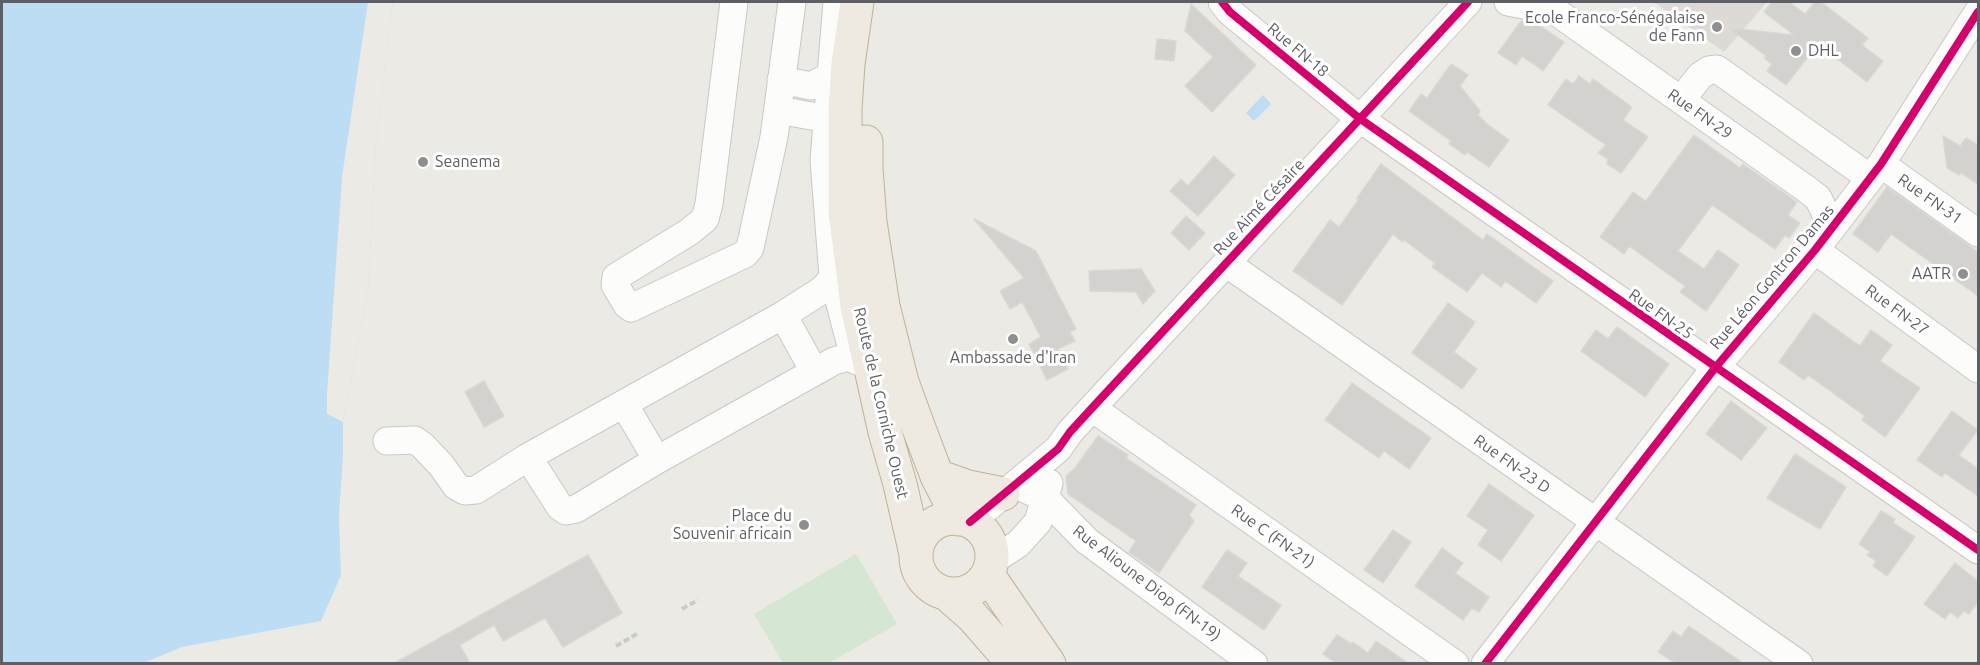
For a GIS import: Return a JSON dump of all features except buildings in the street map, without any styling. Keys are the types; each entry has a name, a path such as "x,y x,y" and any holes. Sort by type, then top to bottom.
{"highway":[{"name":"Route de la Corniche Ouest","path":"857,2 848,64 844,195 865,371 900,484 916,554"},
{"name":"Route de la Corniche Ouest","path":"877,2 866,114 866,168 870,222 883,306 902,382 937,476 965,520"},
{"path":"937,476 968,488 1010,489"},
{"path":"946,519 965,520 980,528 988,538 992,549 990,568 980,584 970,591 947,594 927,584 920,575 916,565 918,542 930,527 946,519"},
{"path":"990,568 1049,663"},
{"path":"947,594 972,616 1014,663"}],"street":[{"path":"734,2 709,204 705,219 689,232 616,278 615,285 629,307 632,308 745,254 750,248 778,110 792,2"},
{"path":"837,2 824,160 833,276 849,339 865,371"},
{"name":"Rue FN-18","path":"1222,2 1230,12 1359,118"},
{"name":"Rue Aimé Césaire","path":"965,520 1010,489 1064,440 1468,2"},
{"path":"1509,2 1553,6"},
{"name":"Rue FN-29","path":"1553,6 1818,198 1832,227"},
{"name":"Rue Léon Gontron Damas","path":"1485,663 1715,368 1815,250 1876,171 1978,12"},
{"name":"Rue FN-31","path":"1681,100 1700,76 1709,70 1717,69 1978,233"},
{"path":"781,80 811,86 830,76"},
{"path":"778,110 828,119"},
{"name":"Rue FN-25","path":"1359,118 1978,550"},
{"name":"Rue FN-27","path":"1815,250 1978,369"},
{"name":"Rue FN-23 D","path":"1226,262 1594,522 1799,663"},
{"path":"387,441 415,440 441,465 456,486 465,491 476,489 528,457 783,315 819,292 833,276"},
{"path":"783,315 814,371"},
{"path":"528,457 560,507 566,511 576,509 657,460 841,357 848,357 865,371"},
{"path":"624,404 657,460"},
{"name":"Rue C (FN-21)","path":"1092,408 1455,663"},
{"path":"990,568 1028,535 1038,522 1064,440"},
{"name":"Rue Alioune Diop (FN-19)","path":"1010,489 1045,498 1087,541 1254,663"}],"path":[{"path":"682,609 698,600"},
{"path":"616,646 637,634"}],"shaded area":[{"name":"Ecole Franco-Sénégalaise de Fann","path":"1654,2 1767,2 1724,52"}],"green space":[{"path":"856,554 897,624 829,663 783,663 754,614"}],"water":[{"path":"2,2 393,2 376,141 368,290 343,422 339,516 341,575 321,621 182,647 143,663 2,663"},
{"path":"1263,95 1271,104 1254,121 1246,113"}],"pier":[{"path":"368,2 393,2 376,141 368,290 343,422 327,414 327,394 342,177"}],"cycle path":[{"path":"1222,2 1230,12 1359,118 1978,550"},
{"path":"970,522 1058,449 1092,408 1468,2"},
{"path":"1485,664 1715,368 1815,250 1881,164 1978,12"}],"place":[{"name":"Ecole Franco-Sénégalaise de Fann","path":"1717,27"},
{"name":"DHL","path":"1796,51"},
{"name":"Seanema","path":"423,162"},
{"name":"AATR","path":"1963,274"},
{"name":"Ambassade d'Iran","path":"1013,339"},
{"name":"Place du Souvenir africain","path":"804,525"}]}
